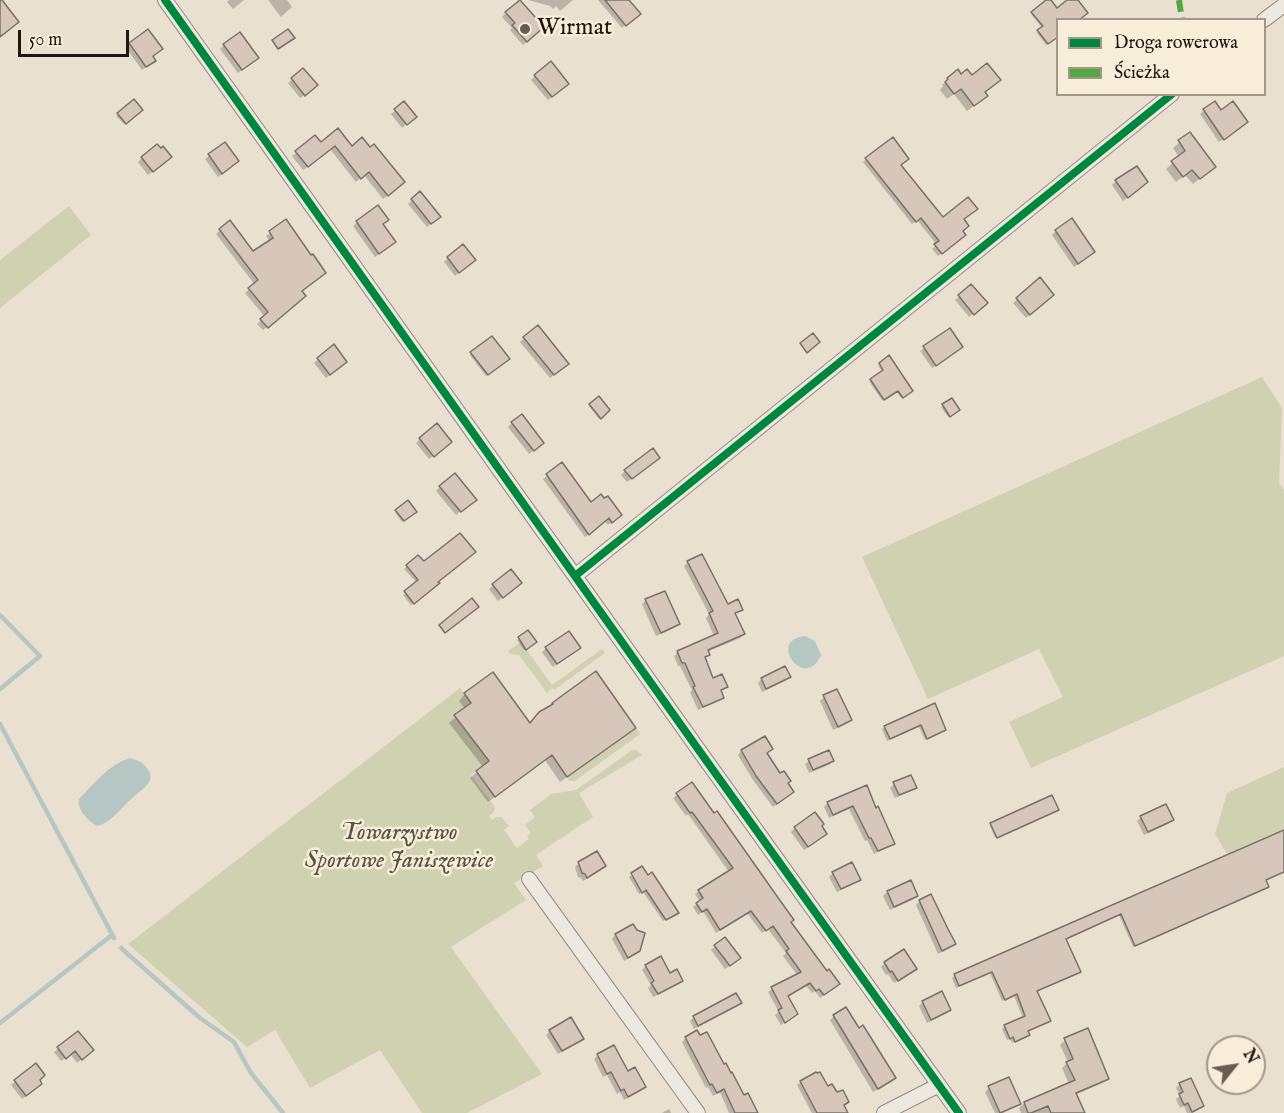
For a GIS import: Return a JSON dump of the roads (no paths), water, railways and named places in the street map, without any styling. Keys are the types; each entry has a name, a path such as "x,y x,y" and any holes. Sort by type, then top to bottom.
{"street":[{"path":"165,0 959,1113"},
{"path":"1266,18 1284,5"},
{"path":"575,576 1170,96"},
{"path":"529,879 698,1113"},
{"path":"884,1113 939,1085"}],"waterway":[{"path":"0,615 40,656 0,689"},
{"path":"0,724 114,938"},
{"path":"0,1023 112,935"},
{"path":"121,948 200,1018 234,1042 251,1073 283,1113"}],"place":[{"name":"Wirmat","path":"525,29"}],"park label":[{"name":"Towarzystwo Sportowe Janiszewice","path":"399,848"}]}
